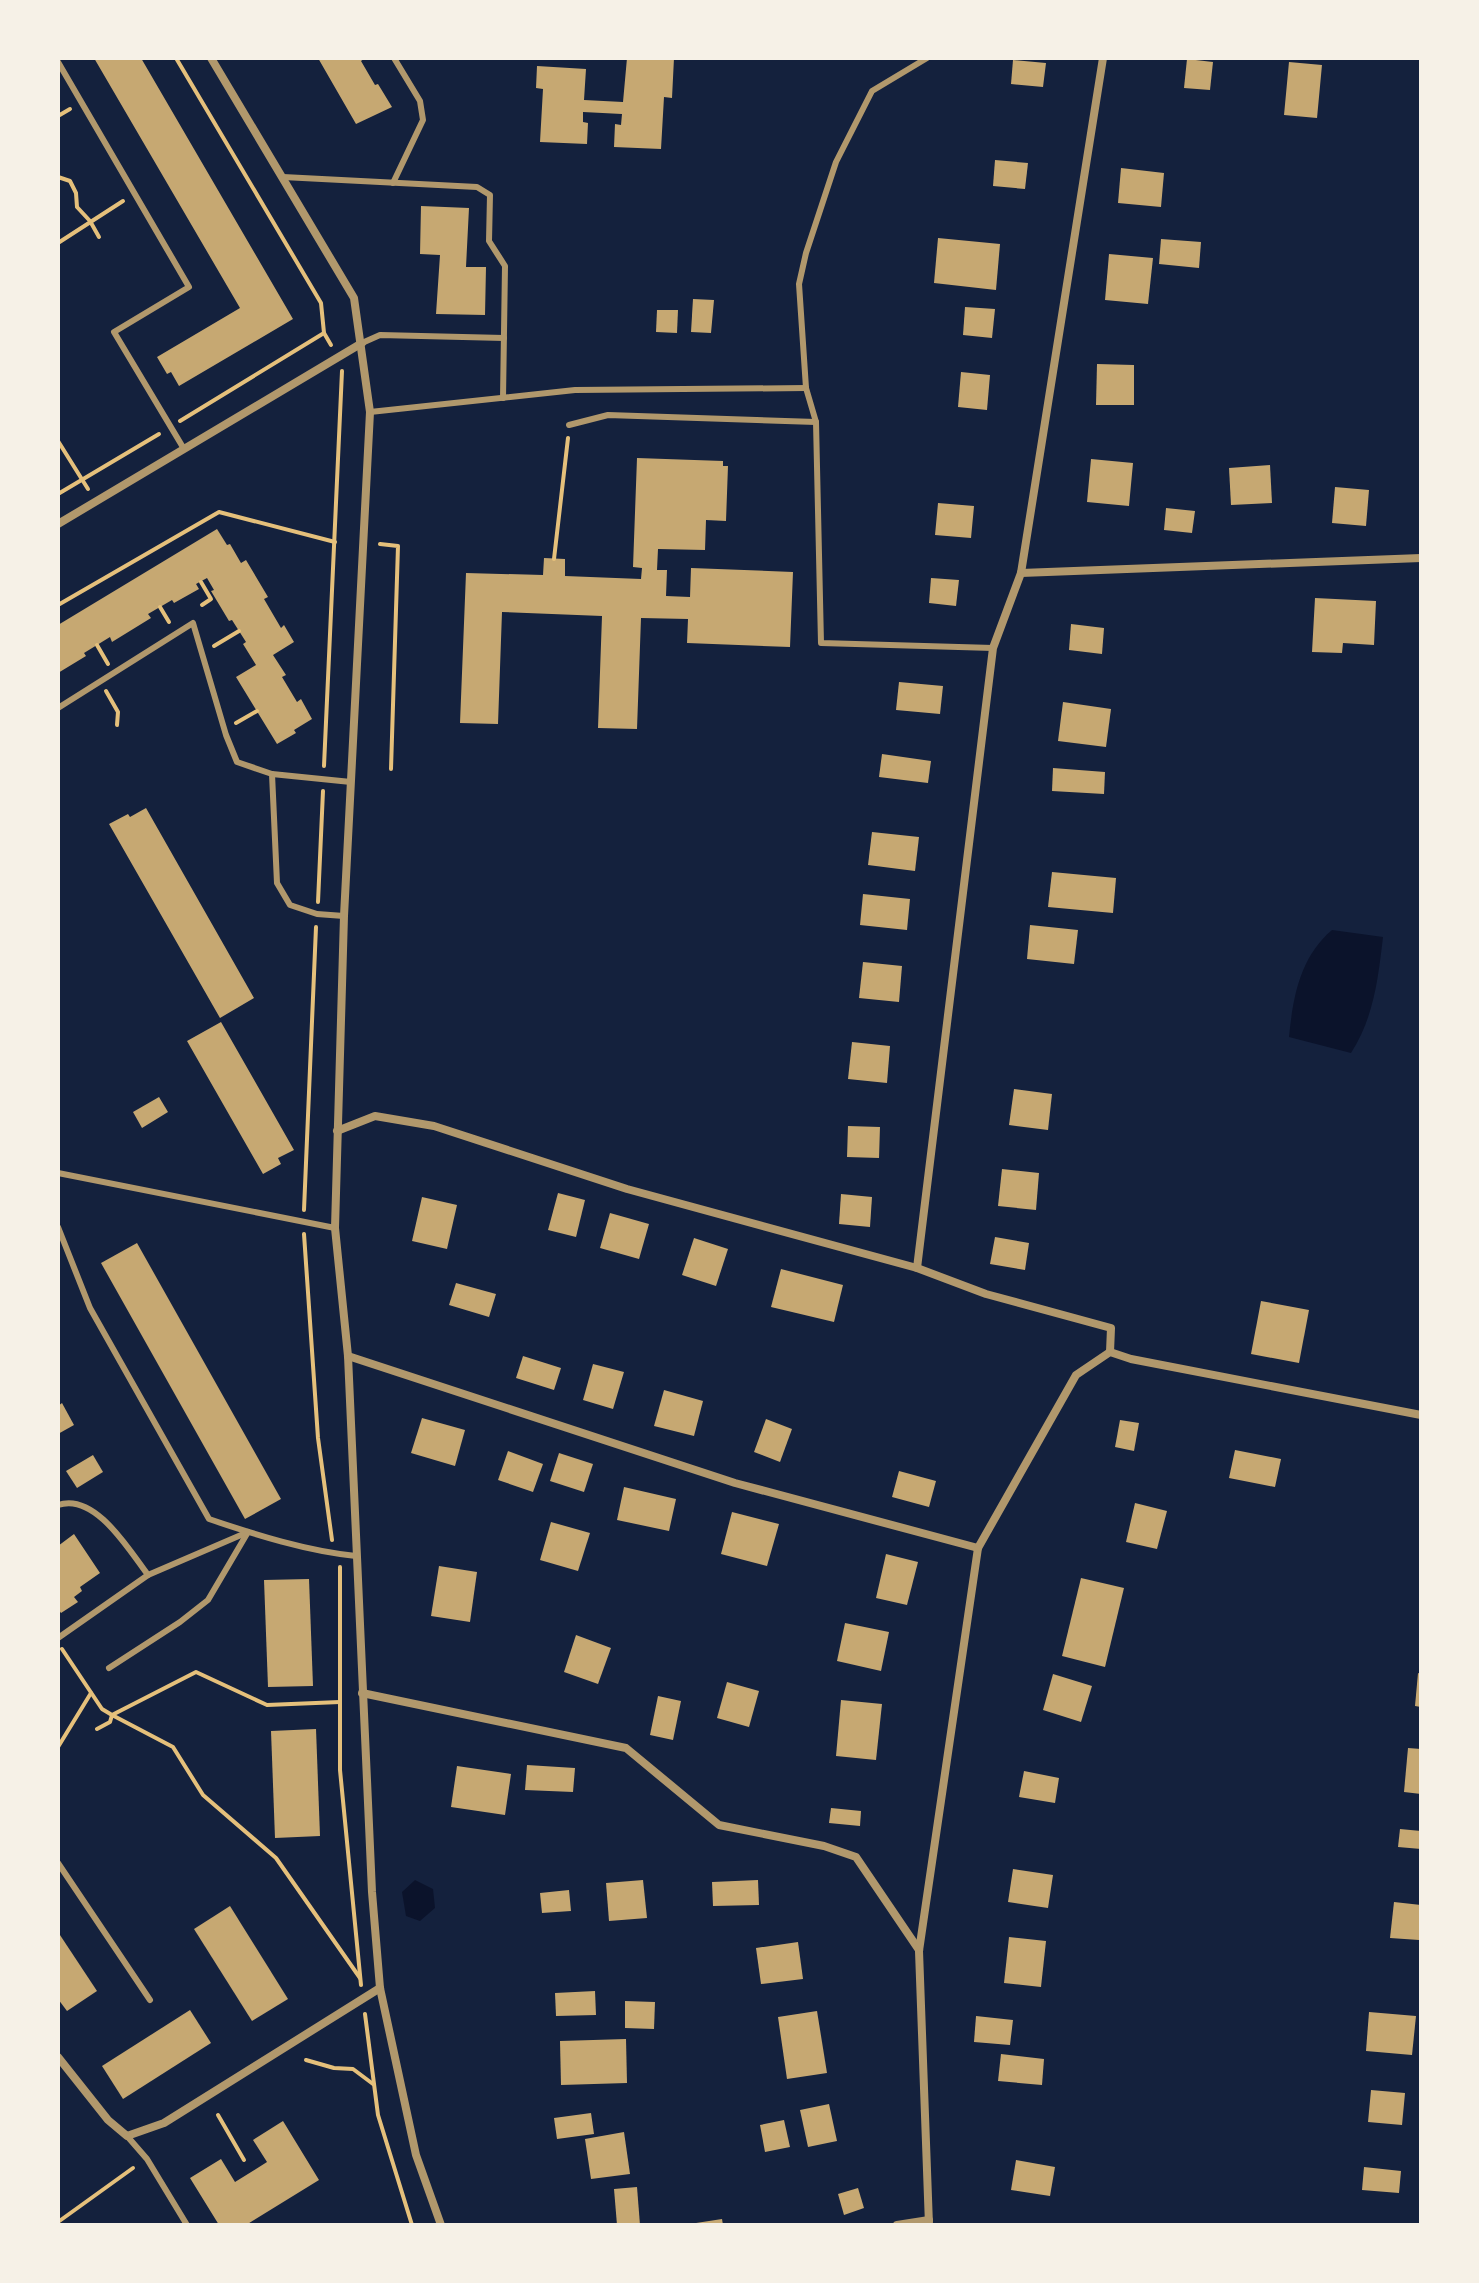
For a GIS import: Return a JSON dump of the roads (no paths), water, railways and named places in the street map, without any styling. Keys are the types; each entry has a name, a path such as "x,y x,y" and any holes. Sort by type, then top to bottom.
{"street":[{"path":"211,58 354,298 370,412 344,916 335,1228 348,1356 372,1892 380,1988 416,2155 441,2225"},
{"path":"917,1268 993,648 1021,573 1103,58"},
{"path":"58,524 362,343"},
{"path":"1021,573 1421,558"},
{"path":"337,1131 375,1116 434,1126 627,1189 917,1268 986,1294 1111,1328 1110,1352"},
{"path":"1110,1352 1131,1359 1421,1415"},
{"path":"897,2225 929,2222 919,1951 978,1548 1076,1375 1110,1352"},
{"path":"348,1356 735,1483 978,1548"},
{"path":"362,1693 626,1748 719,1825 824,1846 856,1857 919,1951"},
{"path":"58,2057 108,2120 127,2136 164,2123 380,1988"}],"lane":[{"path":"393,183 423,120 420,101 394,58"},
{"path":"927,58 872,91 836,162 799,284 806,388 816,422 821,643 993,648"},
{"path":"58,62 189,287 114,332 184,449"},
{"path":"283,177 477,187 490,195 489,241 505,266 503,398"},
{"path":"362,343 380,335 504,338"},
{"path":"370,412 575,390 806,388"},
{"path":"569,425 608,415 816,422"},
{"path":"58,708 193,623 237,762 272,774 351,782"},
{"path":"272,774 277,883 290,905 317,914 344,916"},
{"path":"58,1173 335,1228"},
{"path":"58,1227 90,1308 209,1519 248,1532 356,1556"},
{"path":"58,1505 64,1503 92,1509 109,1525 148,1575"},
{"path":"58,1641 148,1575 248,1532"},
{"path":"109,1668 208,1600 248,1532"},
{"path":"58,1863 61,1873 150,2000"},
{"path":"127,2136 147,2159 187,2225"}],"water":[{"path":"1332,930 1383,937 1370,1012 1351,1053 1289,1037 1296,993 1305,965"},
{"path":"415,1880 433,1889 435,1908 420,1921 406,1916 402,1892"}]}
